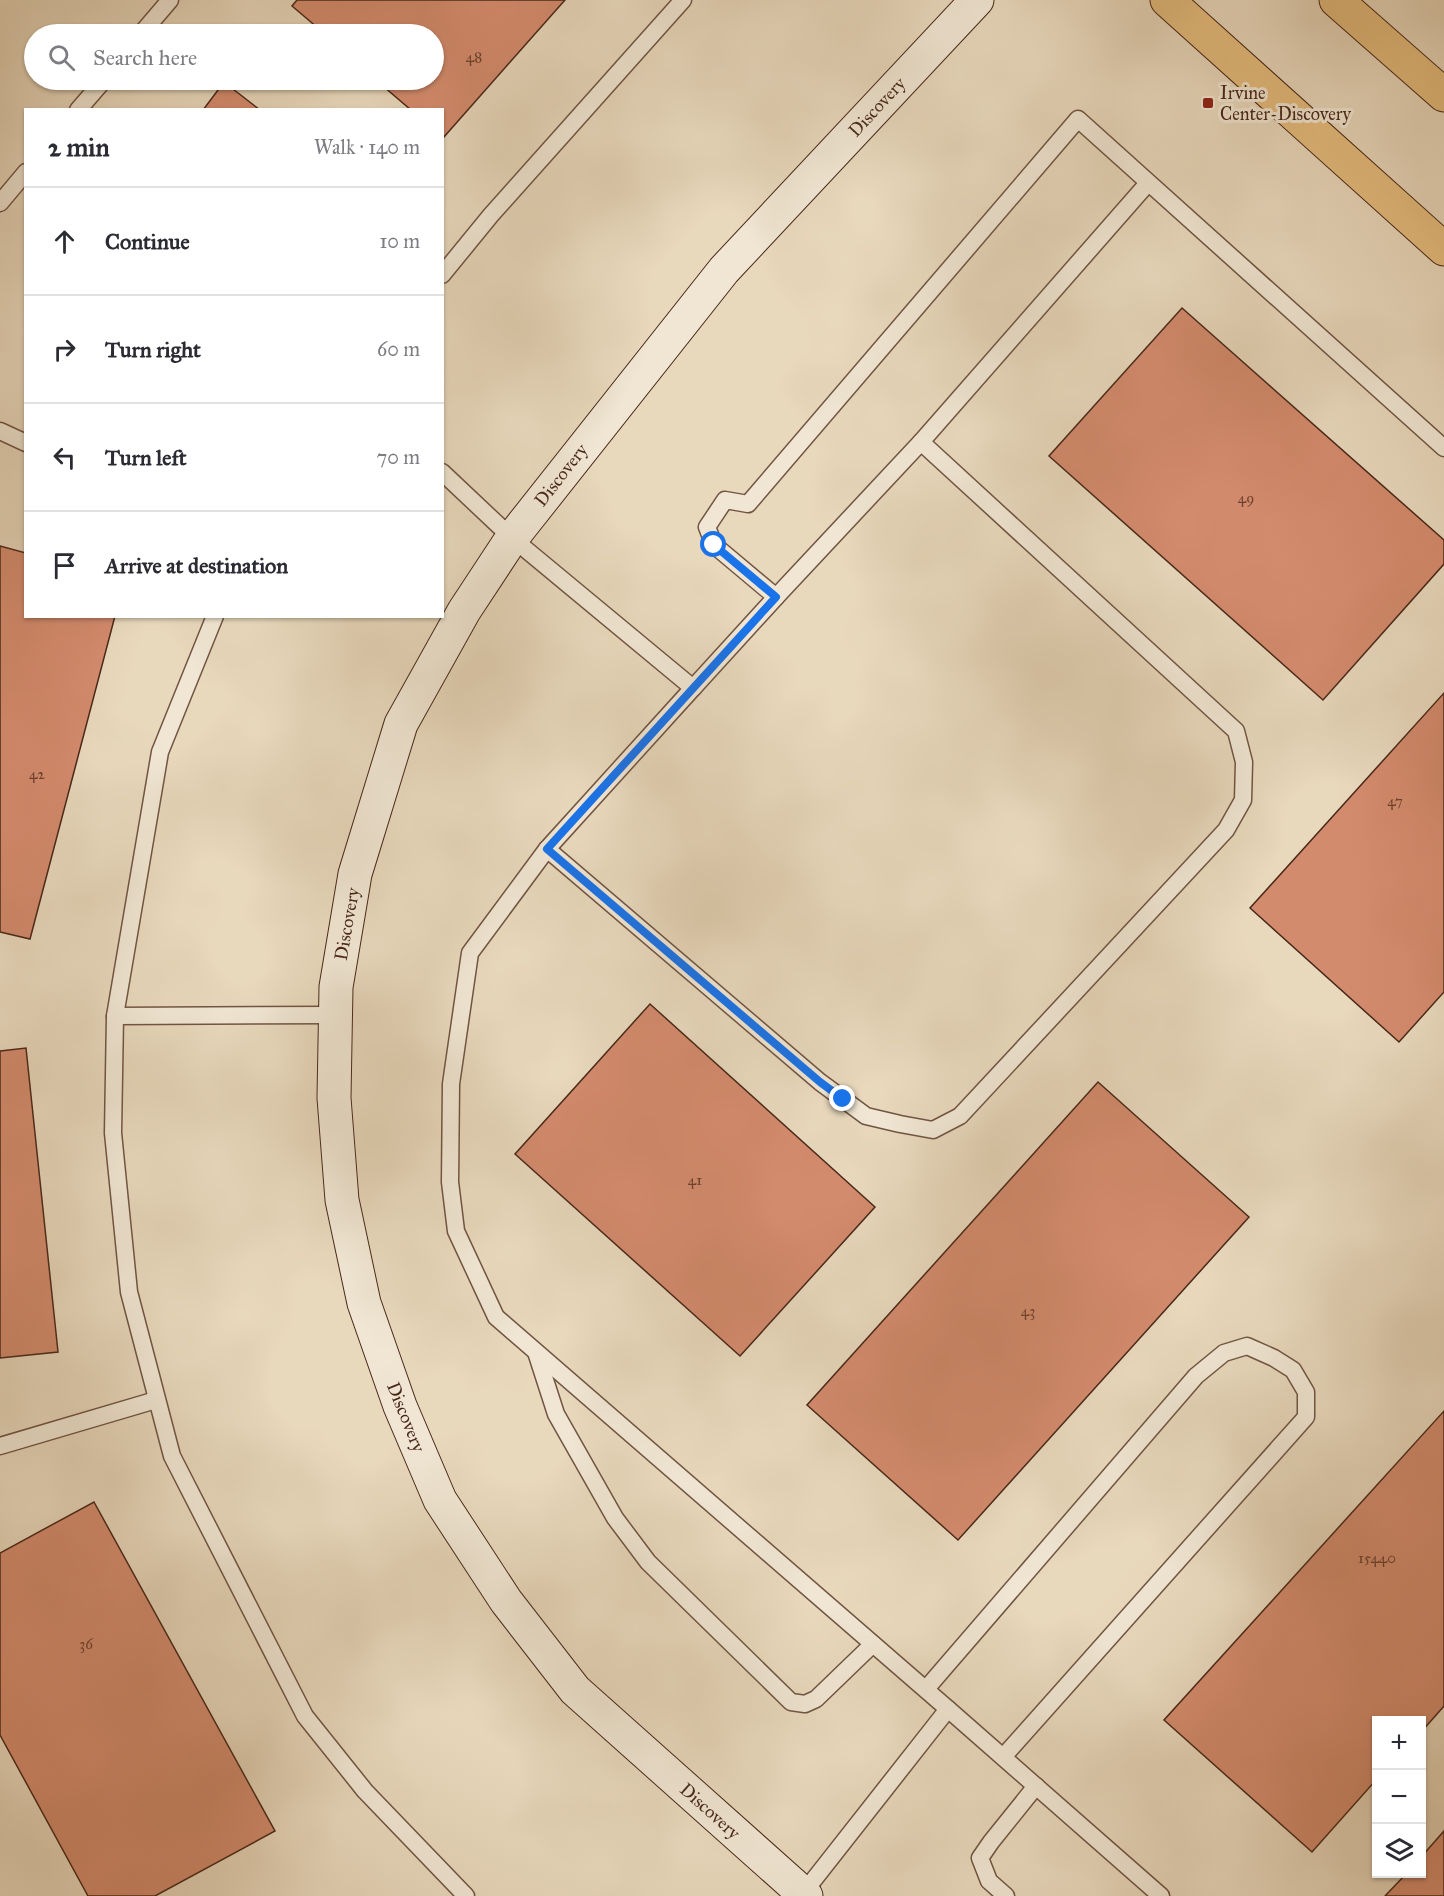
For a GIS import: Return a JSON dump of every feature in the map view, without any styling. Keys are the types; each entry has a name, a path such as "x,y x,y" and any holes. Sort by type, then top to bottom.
{"main road":[{"path":"1167,0 1444,249"},
{"path":"1336,0 1444,95"}],"street":[{"name":"Discovery","path":"803,1895 575,1690 506,1601 440,1500 400,1406 364,1304 342,1200 334,1098 336,987 355,874 401,724 464,611 512,538 724,270 977,0"}],"lane":[{"path":"150,24 170,0"},
{"path":"444,273 491,215 682,0"},
{"path":"80,108 95,90"},
{"path":"776,597 714,545 706,527 725,500 748,504 1078,119 1444,448"},
{"path":"0,203 24,174"},
{"path":"1148,183 921,442 776,597 547,849 470,953 451,1084 450,1182 456,1231 496,1317 926,1689 1161,1896"},
{"path":"0,431 24,442"},
{"path":"547,849 827,1088 866,1116 933,1130 960,1116 1226,830 1244,800 1244,762 1236,731 921,442"},
{"path":"444,474 512,538 693,688"},
{"path":"214,618 160,752 115,1016 113,1133 129,1292 172,1456 305,1716 365,1791 466,1896"},
{"path":"115,1016 335,1015"},
{"path":"926,1689 1196,1376 1224,1353 1247,1346 1274,1358 1293,1370 1306,1392 1306,1417 1003,1757"},
{"path":"536,1350 556,1414 615,1518 648,1562 791,1702 805,1704 816,1699 873,1644"},
{"path":"0,1446 156,1400"},
{"path":"803,1895 948,1709"},
{"path":"1006,1896 989,1881 980,1858 990,1842 1036,1786"}],"building":[{"path":"297,0 565,0 444,137 444,108 409,108 388,90 444,90 444,24 313,24 292,6"},
{"path":"218,90 234,90 257,108 204,108"},
{"path":"1182,308 1444,540 1444,564 1323,700 1049,456"},
{"path":"0,546 24,552 24,618 114,618 30,939 0,932"},
{"path":"1444,693 1444,992 1399,1042 1250,908"},
{"path":"650,1004 875,1207 740,1356 515,1154"},
{"path":"26,1048 58,1352 0,1358 0,1051"},
{"path":"1098,1082 1249,1217 958,1540 807,1405"},
{"path":"1444,1411 1444,1706 1426,1726 1426,1716 1372,1716 1372,1784 1312,1852 1164,1720"},
{"path":"94,1502 275,1831 155,1896 88,1896 0,1735 0,1553"},
{"path":"1444,1831 1444,1896 1385,1896 1402,1878 1426,1878 1426,1851"}],"place":[{"name":"Irvine Center-Discovery","path":"1208,103"}],"route":[{"path":"714,545 776,597 547,849 820,1082 843,1099"}]}
